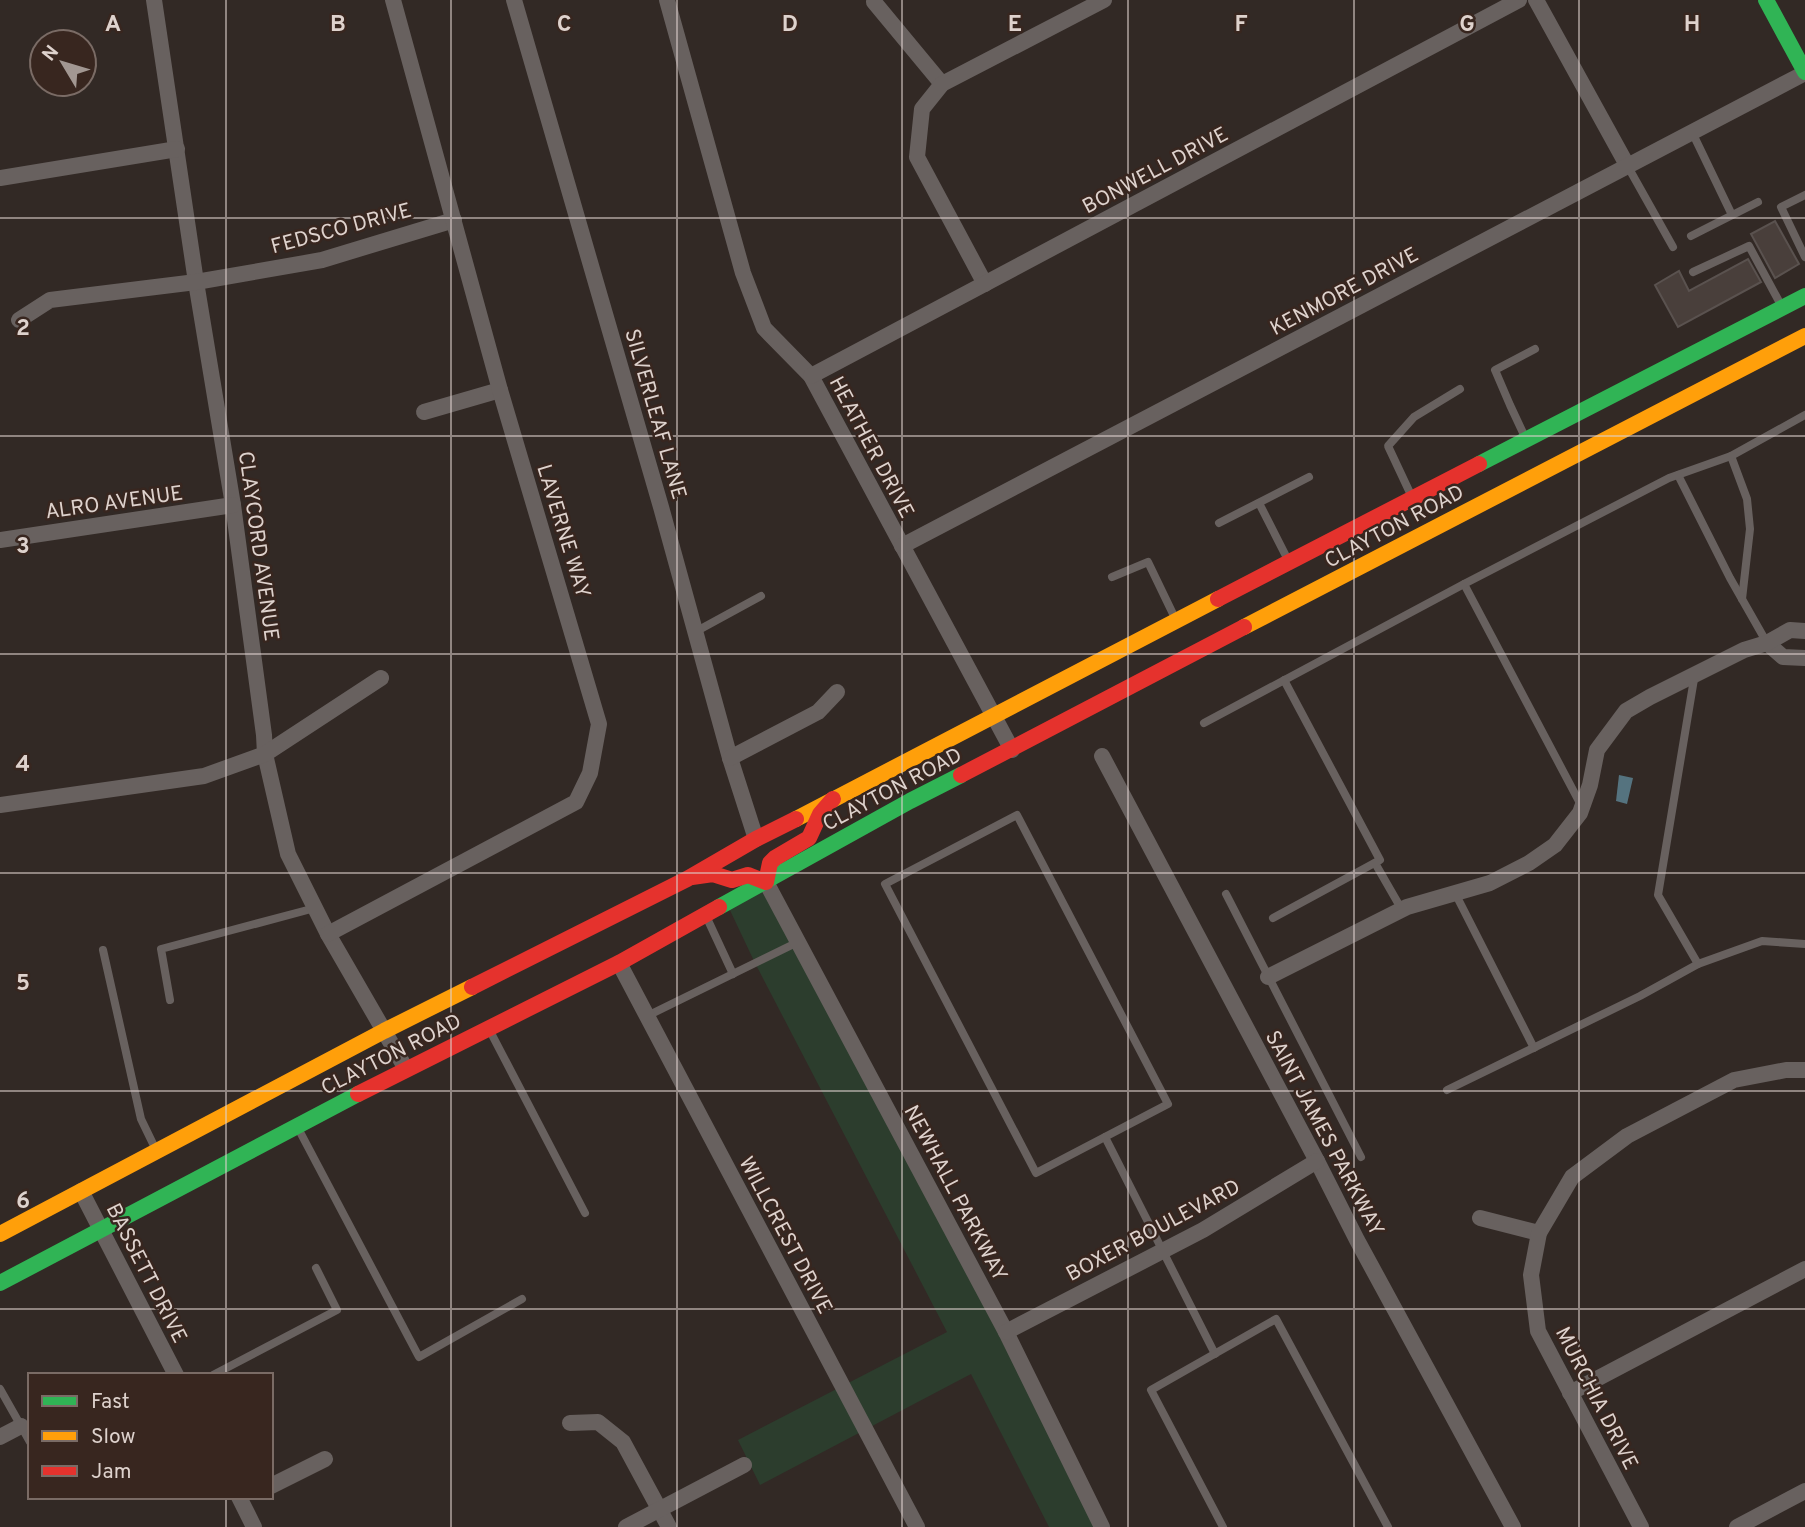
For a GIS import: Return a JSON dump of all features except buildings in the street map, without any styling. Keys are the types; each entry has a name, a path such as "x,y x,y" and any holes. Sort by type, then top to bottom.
{"main road":[{"path":"1766,0 1805,73"},
{"name":"CLAYTON ROAD","path":"0,1234 384,1031 687,879 756,839 992,715 1805,296"},
{"name":"CLAYTON ROAD","path":"0,1283 406,1069 619,963 910,801 1805,336"},
{"path":"687,879 713,874 732,880 748,875 766,882 770,863 809,838 820,814 833,799"}],"street":[{"name":"CLAYCORD AVENUE","path":"154,0 233,505 265,754 288,854 328,934 406,1069"},
{"name":"LAVERNE WAY","path":"328,934 576,802 590,773 599,724 500,390 393,0"},
{"name":"SILVERLEAF LANE","path":"514,0 657,493 730,758 756,839"},
{"name":"HEATHER DRIVE","path":"667,0 743,274 764,328 811,376 1012,750"},
{"name":"BONWELL DRIVE","path":"811,376 1519,0"},
{"path":"1536,0 1628,165"},
{"path":"985,284 917,157 922,109 942,84 1099,1"},
{"path":"874,2 942,84"},
{"name":"KENMORE DRIVE","path":"902,546 1805,73"},
{"path":"0,178 177,149"},
{"name":"FEDSCO DRIVE","path":"19,320 50,300 196,282 322,260 454,220"},
{"path":"424,412 500,390"},
{"name":"ALRO AVENUE","path":"0,540 233,505"},
{"path":"1268,977 1402,910 1490,883 1529,863 1555,845 1569,828 1582,807 1590,785 1597,750 1626,711 1744,650 1767,643 1790,630 1805,631"},
{"path":"1767,643 1783,657 1805,658"},
{"path":"0,805 204,776 265,754 381,678"},
{"path":"730,758 818,712 837,692"},
{"name":"SAINT JAMES PARKWAY","path":"1102,756 1357,1240 1514,1527"},
{"name":"NEWHALL PARKWAY","path":"766,882 1006,1332 1102,1527"},
{"name":"WILLCREST DRIVE","path":"619,963 917,1527"},
{"name":"MURCHIA DRIVE","path":"1641,1527 1538,1331 1531,1275 1539,1233 1572,1177 1627,1136 1734,1080 1786,1070 1805,1070"},
{"name":"BOXER BOULEVARD","path":"1006,1332 1203,1230 1317,1161"},
{"name":"BASSETT DRIVE","path":"81,1191 175,1373"},
{"path":"1480,1218 1539,1233"},
{"path":"1570,1393 1805,1269"},
{"path":"570,1423 598,1422 623,1442 669,1527"},
{"path":"0,1437 21,1426"},
{"path":"273,1485 325,1459"},
{"path":"626,1527 744,1465"},
{"path":"1737,1527 1805,1490"},
{"path":"243,1499 254,1527"}],"lane":[{"path":"1692,132 1732,215"},
{"path":"1628,165 1673,247"},
{"path":"1805,195 1781,207 1805,257"},
{"path":"1691,236 1758,202"},
{"path":"1693,272 1749,246 1783,307"},
{"path":"1527,439 1495,370 1535,349"},
{"path":"1413,498 1388,446 1414,417 1460,389"},
{"path":"1204,723 1669,478 1731,456 1805,415"},
{"path":"1731,456 1747,499 1750,529 1742,599"},
{"path":"1678,475 1767,643"},
{"path":"1219,523 1309,477"},
{"path":"1259,503 1289,562"},
{"path":"1112,577 1148,562 1176,620"},
{"path":"1464,584 1582,807"},
{"path":"695,632 761,596"},
{"path":"1695,673 1658,895 1698,964"},
{"path":"1273,918 1380,860 1284,680"},
{"path":"1017,815 1168,1104 1105,1137 1035,1173 885,884 1017,815"},
{"path":"1375,863 1402,910"},
{"path":"1455,893 1534,1048"},
{"path":"1226,894 1361,1157"},
{"path":"170,1000 161,949 315,908"},
{"path":"705,916 733,974"},
{"path":"1447,1090 1640,996 1698,964 1762,941 1805,944"},
{"path":"647,1016 798,942"},
{"path":"103,950 141,1119 156,1151"},
{"path":"489,1028 584,1213"},
{"path":"297,1126 419,1357 522,1299"},
{"path":"1105,1137 1215,1354"},
{"path":"217,1373 337,1310 316,1268"},
{"path":"1223,1527 1151,1391 1276,1319 1388,1527"},
{"path":"0,1389 28,1438"}],"green space":[{"path":"766,882 1102,1527 1049,1527 971,1374 760,1485 738,1440 947,1332 727,904"}],"water":[{"path":"1619,775 1633,778 1627,804 1616,801"}],"traffic: fast":[{"path":"1766,0 1805,72"},
{"path":"1479,464 1805,296"},
{"path":"719,907 961,775"},
{"path":"0,1283 358,1094"}],"traffic: slow":[{"path":"1244,627 1805,336"},
{"path":"796,819 1218,599"},
{"path":"0,1234 472,987"}],"traffic: jam":[{"path":"1218,599 1479,464"},
{"path":"961,775 1244,627"},
{"path":"692,877 713,874 732,880 748,875 766,882 770,863 809,838 820,814 833,799"},
{"path":"472,987 687,879 796,819"},
{"path":"358,1094 619,963 719,907"}]}
